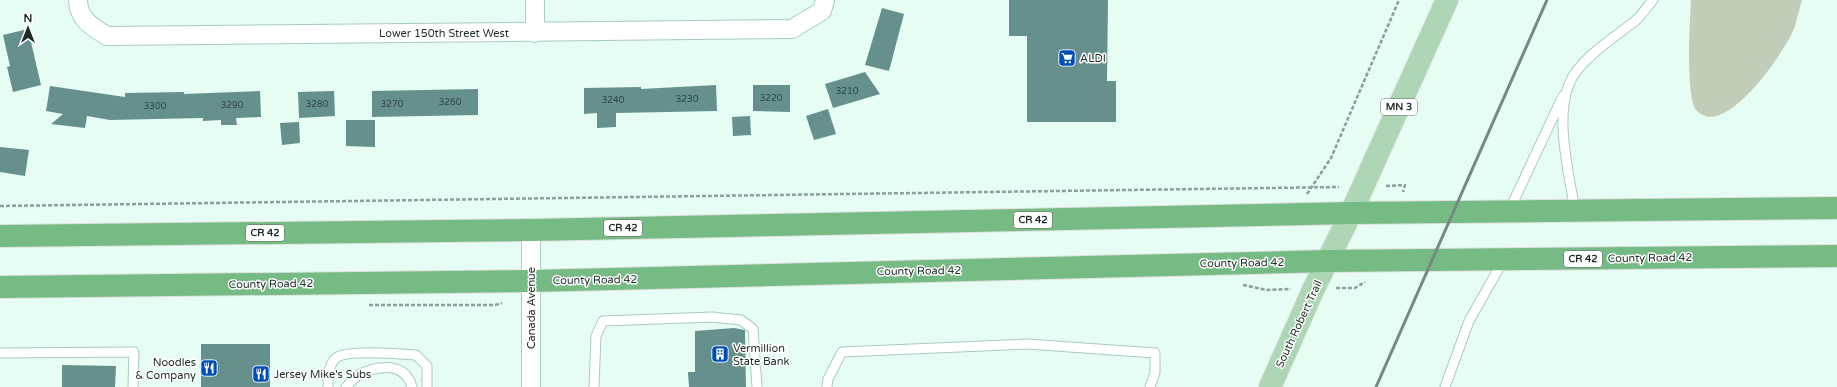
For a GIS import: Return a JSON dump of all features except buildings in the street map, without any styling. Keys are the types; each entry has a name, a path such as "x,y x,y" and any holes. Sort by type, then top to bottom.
{"highway":[{"name":"CR 42","path":"0,236 531,230 1351,213 1576,212 1837,208"},
{"path":"0,245 15,243 300,239 347,232"},
{"name":"County Road 42","path":"0,287 531,282 1328,261 1837,256"}],"main road":[{"name":"MN 3","path":"1328,261 1447,0"},
{"name":"South Robert Trail","path":"1270,387 1314,288 1328,261"}],"street":[{"name":"Lower 150th Street West","path":"78,0 78,5 88,24 107,36 792,29 822,12 825,0"},
{"path":"535,0 535,32"},
{"name":"Canada Avenue","path":"531,230 531,387"}],"lane":[{"path":"1508,212 1573,75 1604,44 1636,20 1653,0"},
{"path":"1566,92 1564,136 1576,212"},
{"path":"1445,387 1469,321 1504,259"},
{"path":"594,387 596,336 603,321 712,318 741,320 753,330 757,387"},
{"path":"827,387 828,379 842,352 1027,344 1155,354 1155,373 1150,387"},
{"path":"0,353 134,352 133,387"},
{"path":"328,387 328,374 336,358 343,354 385,352 416,355 427,366 427,387"},
{"path":"346,387 358,375 373,369 387,366 399,370 412,387"}],"path":[{"path":"1309,188 1331,158 1399,0"},
{"path":"0,206 1309,188 1406,185"}],"green space":[{"path":"1691,0 1802,0 1794,29 1779,55 1753,89 1738,104 1723,114 1709,117 1697,111 1693,104 1689,58"}],"railway":[{"path":"1376,387 1547,0"}],"place":[{"name":"ALDI","path":"1067,58"},
{"name":"Vermillion State Bank","path":"720,354"},
{"name":"Noodles & Company","path":"209,368"},
{"name":"Jersey Mike's Subs","path":"261,374"}]}
